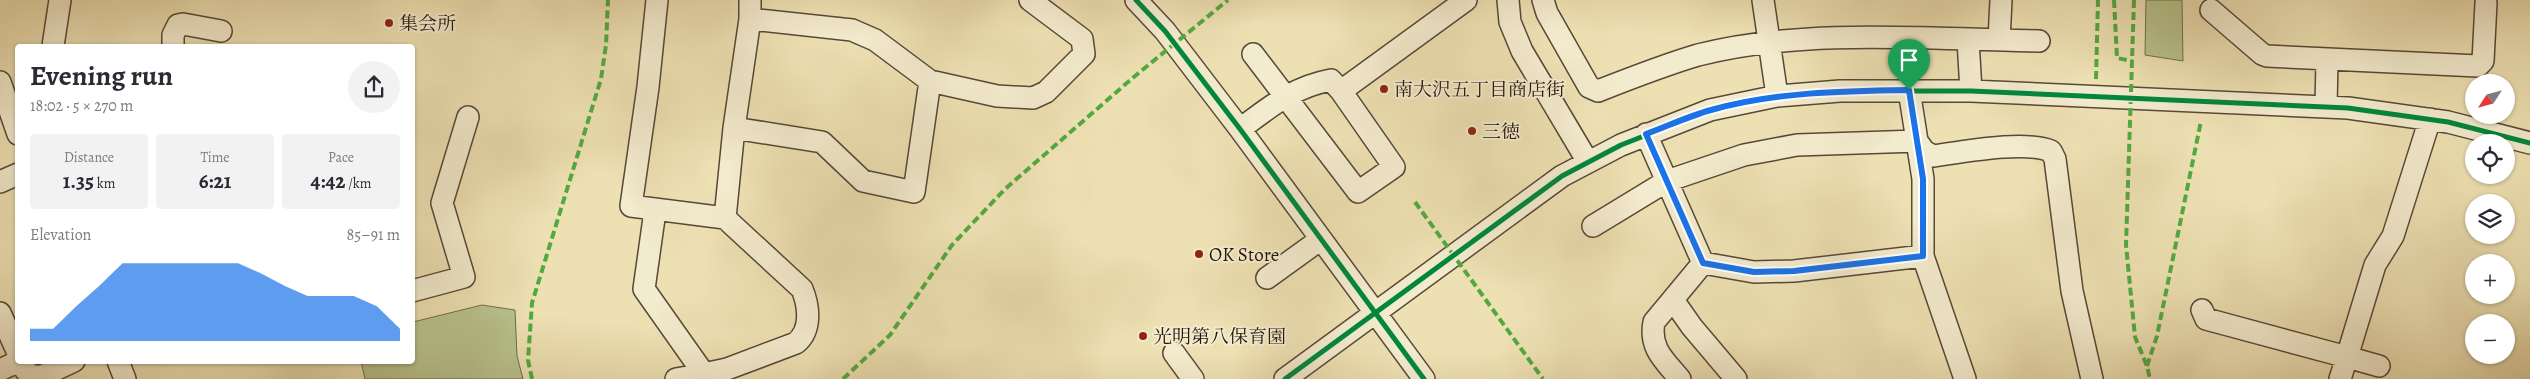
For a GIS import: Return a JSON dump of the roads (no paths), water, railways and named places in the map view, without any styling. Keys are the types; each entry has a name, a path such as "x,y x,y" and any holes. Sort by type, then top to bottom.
{"street":[{"path":"53,44 60,0"},
{"path":"658,0 631,206 725,218 802,289 807,302 808,316 805,331 796,343 727,369 676,379"},
{"path":"725,218 734,128 750,9 852,30 875,40 930,81 996,96 1033,98 1046,92 1084,54 1082,39 1030,0"},
{"path":"1136,0 1165,31 1240,129 1424,379"},
{"path":"1340,91 1466,0"},
{"path":"1508,0 1510,22 1522,51 1588,162"},
{"path":"1543,0 1547,13 1588,88 1598,91 1655,68 1700,55 1770,42 1875,38 2039,41"},
{"path":"1763,0 1777,96"},
{"path":"1999,40 2001,0"},
{"path":"2211,10 2262,54 2327,60 2478,66 2483,61 2486,3"},
{"path":"173,44 173,35 178,25 182,24 220,31"},
{"path":"1968,40 1971,91"},
{"path":"1240,129 1285,96 1299,88 1331,80 1394,167 1358,192 1285,96 1252,54"},
{"path":"2326,107 2327,60"},
{"path":"734,128 822,142 863,181 914,192 930,81"},
{"path":"0,82 15,125"},
{"path":"1909,90 1923,179 1923,256 1965,379"},
{"path":"1285,379 1562,176 1646,134 1710,110 1777,96 1840,91 1971,91 2112,99 2326,107 2430,119 2530,142"},
{"path":"415,290 464,277 442,203 468,117"},
{"path":"2340,379 2375,265 2393,236 2430,119"},
{"path":"1646,134 1703,263"},
{"path":"1593,226 1667,182 1744,155 1797,145 1917,141"},
{"path":"1917,141 1924,150 1933,156 2004,148 2043,148 2051,151 2055,159 2072,291 2092,379"},
{"path":"0,182 15,175"},
{"path":"655,210 644,289 704,374"},
{"path":"1267,278 1321,240"},
{"path":"1703,263 1754,272 1794,271 1923,256"},
{"path":"1680,379 1656,350 1652,341 1654,322 1673,300 1680,288 1703,263"},
{"path":"1673,300 1692,327 1736,379"},
{"path":"2202,310 2206,319 2379,366"},
{"path":"0,314 15,346"},
{"path":"1174,353 1193,379"},
{"path":"0,370 15,363"},
{"path":"22,364 32,376 42,376 68,364"},
{"path":"119,364 125,379"}],"place":[{"name":"集会所","path":"389,23"},
{"name":"南大沢五丁目商店街","path":"1384,89"},
{"name":"三徳","path":"1472,131"},
{"name":"OK Store","path":"1199,254"},
{"name":"光明第八保育園","path":"1143,336"}]}
